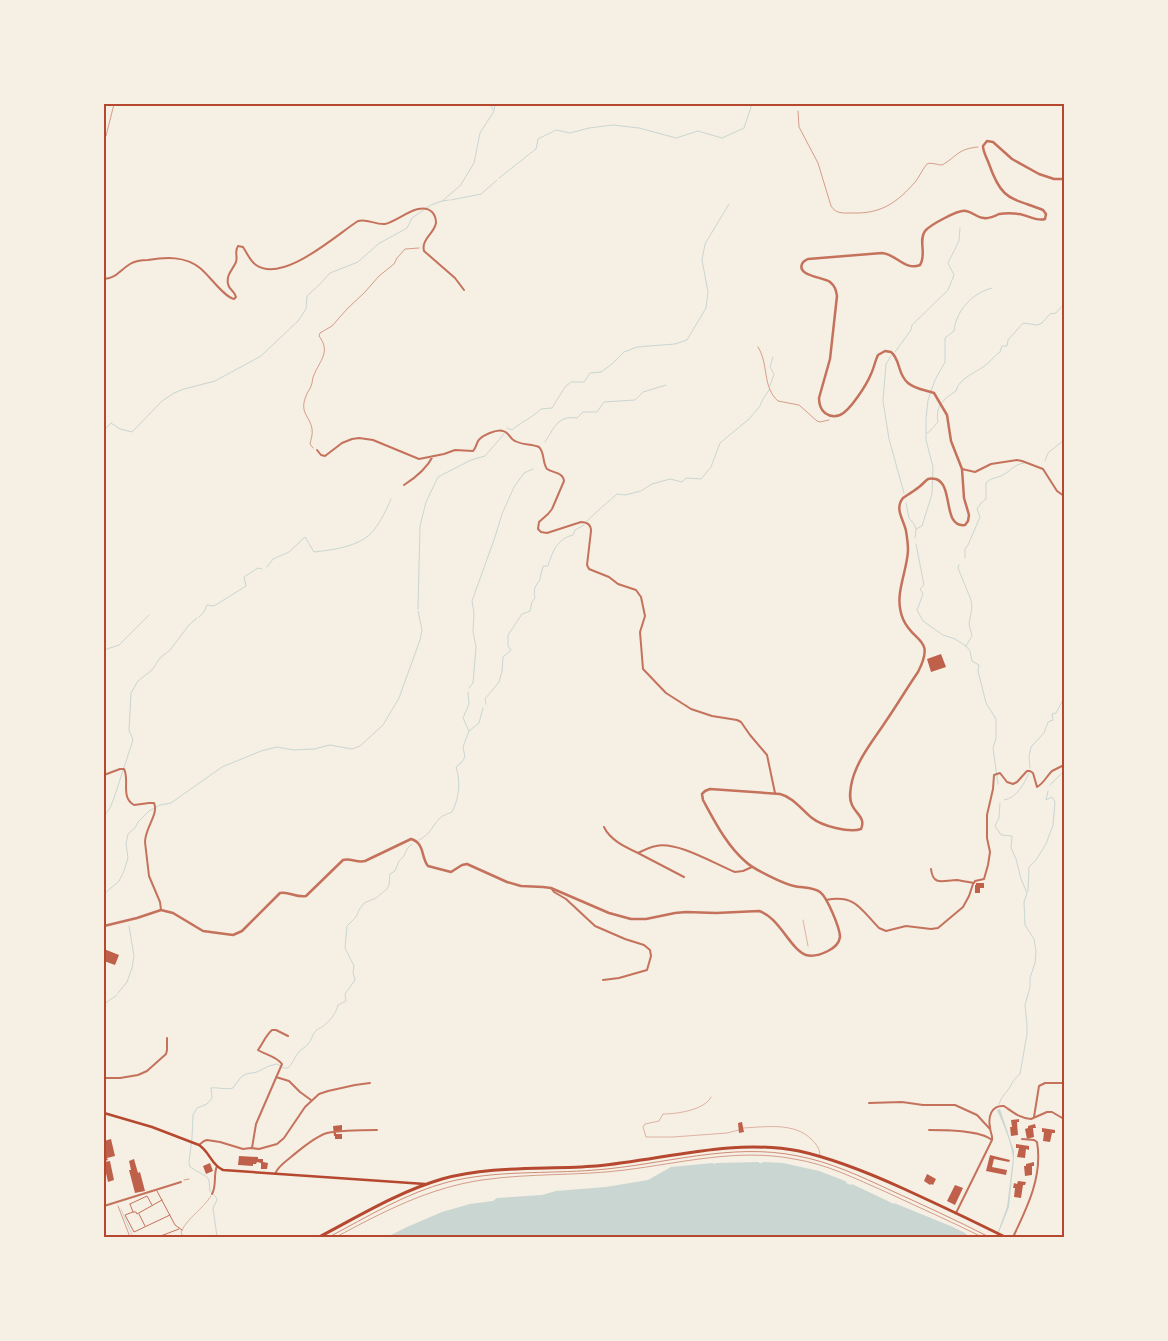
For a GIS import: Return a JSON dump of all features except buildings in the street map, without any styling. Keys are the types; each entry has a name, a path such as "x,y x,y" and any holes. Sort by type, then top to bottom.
{"main road":[{"path":"104,1117 152,1126 200,1145 206,1150 216,1166 223,1170 425,1184"},
{"path":"319,1237 396,1197 425,1184 450,1177 478,1172 596,1166 733,1147 755,1146 778,1148 820,1156 852,1166 1003,1236"}],"street":[{"path":"104,926 162,910 173,913 202,931 229,935 236,934 242,931 280,893 286,892 306,896 343,860 365,861 410,840 416,841 422,848 425,863 428,866 452,872 467,864 514,884 552,888 609,913 631,920 646,919 675,912 759,911 772,920 799,950 806,954 814,955 834,948 839,940 839,932 822,894 816,890 788,884 752,867 744,861 725,839 702,796 705,791 710,789 775,793 786,796 815,820 834,827 850,830 858,830 862,827 863,820 853,807 850,798 850,788 854,773 872,741 918,672 924,659 922,643 906,624 900,608 899,598 908,550 906,530 899,504 903,498 932,479 940,481 944,488 951,514 958,525 965,525 969,515 964,498 962,469 951,441 947,415 933,393 914,387 906,381 901,375 895,355 891,352 885,351 878,355 870,377 851,405 842,414 835,416 823,411 819,401 830,359 837,296 835,288 828,281 804,272 801,266 805,260 885,254 890,255 905,265 915,267 920,265 923,259 923,239 926,231 958,212 966,210 984,218 1011,213 1039,220 1045,219 1046,214 1042,210 1014,200 1001,190 993,177 983,147 986,142 993,142 1012,159 1039,174 1054,179 1064,179"},
{"path":"104,278 116,276 135,262 165,257 178,259 191,262 200,267 229,297 234,299 236,296 229,286 228,278 236,261 238,246 243,247 257,266 268,269 280,268 298,261 313,252 358,221 365,220 384,224 415,210 426,209 432,212 436,223 426,240 423,248 424,251 456,280 464,290"},
{"path":"317,450 321,455 325,456 349,440 362,438 373,440 419,460 455,450 473,451 478,441 482,438 502,431 508,434 514,441 533,445 541,449 544,465 547,469 561,475 564,481 552,509 539,522 538,529 541,532 547,533 577,522 588,524 591,528 587,565 589,569 609,577 618,584 636,590 641,597 645,616 640,632 644,671 666,693 691,709 725,720 738,720 742,723 767,755 775,793"},
{"path":"404,485 433,456"},
{"path":"962,469 976,472 990,464 1022,461 1043,469 1056,491 1064,496"},
{"path":"931,869 932,876 937,881 956,880 974,883 985,878 990,852 987,815 993,789 993,779 997,774 1002,775 1007,782 1013,784 1027,771 1030,771 1037,786 1040,786 1053,770 1064,765"},
{"path":"104,775 122,768 125,770 126,790 129,801 137,805 149,803 155,806 155,811 145,836 145,842 149,876 162,910"},
{"path":"604,827 610,836 625,847 684,877"},
{"path":"638,853 655,846 664,846 691,852 735,872 752,867"},
{"path":"826,900 853,901 879,928 884,930 904,926 931,929 940,927 962,907 974,883"},
{"path":"552,888 554,892 566,899 595,926 644,945 650,950 647,970 604,980"},
{"path":"806,954 807,950"},
{"path":"252,1148 256,1124 282,1062 258,1050 272,1030 288,1036"},
{"path":"104,1078 120,1078 138,1075 147,1071 166,1054 168,1050 167,1038"},
{"path":"276,1077 289,1081 311,1100"},
{"path":"200,1145 207,1140 243,1149 261,1149 281,1142 302,1111 319,1094 370,1083"},
{"path":"1034,1117 1039,1086 1045,1083 1064,1083"},
{"path":"869,1103 902,1102 955,1105 977,1115 990,1129"},
{"path":"956,1213 992,1140 990,1129 993,1109 997,1106 1004,1106 1016,1115 1031,1119 1046,1112 1052,1112 1064,1119"},
{"path":"104,1117 104,1134"},
{"path":"275,1174 278,1168 314,1139 326,1134 356,1130 377,1130"},
{"path":"930,1130 965,1132 984,1136 992,1140"},
{"path":"1013,1237 1029,1202 1037,1174 1038,1142 1022,1139"},
{"path":"213,1192 216,1166"},
{"path":"129,1203 180,1182"},
{"path":"157,1190 175,1225 181,1230"},
{"path":"104,1206 116,1203 129,1203 147,1196 152,1206"},
{"path":"162,1200 137,1214 133,1212 125,1215 134,1232 170,1215"},
{"path":"129,1203 133,1212"},
{"path":"138,1213 145,1227"},
{"path":"158,1237 181,1230"}],"lane":[{"path":"803,920 808,946"},
{"path":"711,1097 703,1105 678,1113 663,1114 659,1120 645,1124 643,1127 646,1137 727,1133 739,1130"},
{"path":"743,1128 776,1127 801,1132 815,1142 820,1149 820,1156"},
{"path":"183,1237 181,1230 185,1224 200,1210 213,1192"}],"path":[{"path":"104,138 114,104"},
{"path":"798,111 800,127 815,156 831,206 834,211 840,213 867,213 888,206 905,193 928,164 942,165 960,151 968,148 983,147"},
{"path":"317,450 310,444 312,430 304,410 304,403 314,374 323,359 325,345 319,336 320,333 332,326 379,276 394,264 405,249 423,248"},
{"path":"758,347 762,353 767,384 775,398 799,405 820,422 830,420 835,416"},
{"path":"336,1237 411,1200 442,1189 471,1182 598,1173 712,1157 753,1155 795,1159 827,1167 982,1237"},
{"path":"180,1182 190,1179"},
{"path":"116,1203 130,1237"}],"shaded area":[{"path":"1000,1109 1014,1151 1014,1158 1009,1207 996,1237 1007,1207 1013,1158 1009,1140 997,1110"},
{"path":"713,1163 783,1163 819,1171 894,1204 953,1227 969,1237 387,1237 442,1212 470,1204 493,1201 497,1198 542,1195 556,1191 606,1187 648,1180 671,1167"}],"waterway":[{"path":"490,104 493,110"},
{"path":"442,201 460,186 474,163 480,133 494,111 495,104"},
{"path":"499,178 536,149 538,139 556,130 570,133 613,125 639,128 676,138 698,131 722,138 744,128 752,104"},
{"path":"451,200 481,194 497,180"},
{"path":"104,430 111,423 120,429 132,432 162,401 174,393 215,381 261,356 298,321 306,309 307,296 330,273 358,262 378,244 407,228 412,218 431,205 449,200"},
{"path":"507,428 512,430 541,409 552,408 565,387 571,382 584,382 590,373 601,372 624,352 637,347 675,344 687,340 706,308 708,292 702,260 705,244 729,204"},
{"path":"895,352 911,330 912,325 948,290 954,275 948,263 959,241 960,228"},
{"path":"915,538 916,529 922,526 932,494 933,467 926,440 926,419 928,400 935,380 945,362 945,338 954,331 958,317 966,304 978,294 992,288"},
{"path":"927,433 938,422 937,416 941,403 956,391 965,378 990,362 1000,352 1002,346 1007,346 1008,340 1023,323 1037,325 1042,323 1050,314 1056,313 1064,306"},
{"path":"891,356 886,364 883,401 889,439 904,493"},
{"path":"770,386 774,374 770,367 773,357"},
{"path":"545,442 554,427 565,419 577,418 583,412 597,412 604,402 635,400 643,392 666,385"},
{"path":"587,521 617,494 625,495 641,491 652,484 670,479 682,482 686,478 701,479 711,467 720,443 749,419 760,406 769,390"},
{"path":"418,609 420,526 426,502 438,477 471,460 485,456 504,434"},
{"path":"1045,461 1048,453 1064,440"},
{"path":"965,558 965,549 980,517 977,509 986,499 986,483 1024,463"},
{"path":"469,688 473,683 476,647 473,632 474,613 472,601 502,514 514,487 524,473 533,469"},
{"path":"267,567 273,559 289,552 305,537 314,552 346,547 364,539 376,526 391,499"},
{"path":"906,503 909,518 916,529"},
{"path":"486,704 485,699 499,682 503,657 511,650 508,646 508,635 522,614 530,611 535,598 535,588 540,580 543,566 548,566 551,556 560,542 573,535 575,530 584,525"},
{"path":"916,544 924,585 920,589 923,594 917,610 923,621 943,635 955,639 966,646 970,651 972,661 979,665 978,671 986,703 996,719 996,738 993,748 998,784"},
{"path":"959,565 958,568 972,607 969,624 972,636 966,646"},
{"path":"199,617 207,605 214,606 246,586 244,577 258,568 262,569"},
{"path":"104,894 119,881 124,871 128,858 126,844 128,834 135,828 138,822 149,811 160,805 171,803 222,767 261,751 277,747 293,750 314,749 330,745 352,749 360,746 383,725 399,698 420,640 422,630 418,611"},
{"path":"1064,612 1064,621"},
{"path":"104,650 119,645 149,615"},
{"path":"104,816 114,798 133,740 129,730 131,693 138,681 152,670 160,658 170,650 189,625 197,618"},
{"path":"468,692 469,704 463,718 469,731"},
{"path":"1030,768 1029,756 1031,747 1044,733 1048,722 1053,720 1052,714 1056,713 1064,698"},
{"path":"419,840 428,833 441,817 452,812 458,790 456,767 465,757 463,747 469,731 479,723 483,708"},
{"path":"1050,785 1064,771"},
{"path":"1004,800 1009,799 1016,793 1029,773"},
{"path":"1028,891 1029,867 1046,844 1053,825 1055,802 1052,797 1046,800 1048,791"},
{"path":"999,1104 1002,1097 1020,1074 1027,1034 1025,1005 1036,951 1034,939 1025,925 1024,902 1027,893 1011,848 1012,836 1001,835 995,826 999,818 1000,803"},
{"path":"217,1237 213,1208 217,1200 216,1197 210,1191 207,1177 190,1167 189,1162 193,1115 197,1108 207,1104 212,1098 211,1088 233,1088 241,1077 269,1066 277,1064 288,1068 315,1032 332,1018 338,1005 346,1001 345,994 355,980 354,966 345,948 347,926 356,917 364,903 376,898 387,889 390,874 395,871 399,861 412,844"},
{"path":"118,993 127,982 134,956 129,926"},
{"path":"104,1004 117,995"},
{"path":"121,1209 133,1237"}],"railway":[{"path":"329,1237 417,1192 466,1178 503,1174 595,1170 696,1156 747,1152 773,1152 798,1156 833,1166 879,1185 989,1237"}]}
